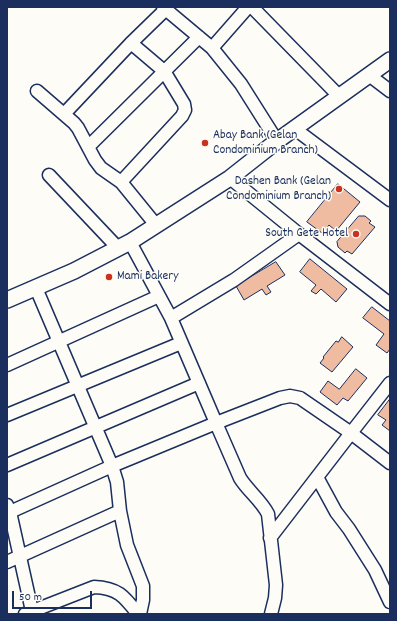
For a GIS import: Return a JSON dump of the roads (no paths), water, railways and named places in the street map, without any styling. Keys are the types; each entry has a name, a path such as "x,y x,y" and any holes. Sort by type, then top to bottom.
{"street":[{"path":"212,48 248,7"},
{"path":"252,7 339,96"},
{"path":"64,114 164,8 212,48 241,84 277,141"},
{"path":"88,147 199,37"},
{"path":"122,182 182,116 185,110 184,104 164,71 131,43"},
{"path":"7,300 74,271 124,245 156,225 230,178 277,141 390,60"},
{"path":"369,75 390,91"},
{"path":"37,91 78,128 100,168 122,182 156,225"},
{"path":"294,129 390,200"},
{"path":"48,175 124,245 159,296 240,478 268,514 276,585 275,598 271,614"},
{"path":"230,178 390,304"},
{"path":"170,318 234,280 300,234"},
{"path":"36,288 118,482 120,511 127,545 143,586 143,600 139,614"},
{"path":"7,365 159,296"},
{"path":"7,415 181,343"},
{"path":"7,465 198,383"},
{"path":"270,538 390,383"},
{"path":"139,614 127,600 116,591 105,588 94,588 29,612 20,557 8,510 216,423 280,398 290,396 300,398 351,433 390,463"},
{"path":"317,477 336,512 349,529 375,570 390,602"},
{"path":"7,562 120,511"}],"place":[{"name":"Abay Bank (Gelan Condominium Branch)","path":"205,143"},
{"name":"Dashen Bank (Gelan Condominium Branch)","path":"339,189"},
{"name":"South Gete Hotel","path":"356,234"},
{"name":"Mami Bakery","path":"109,277"}]}
